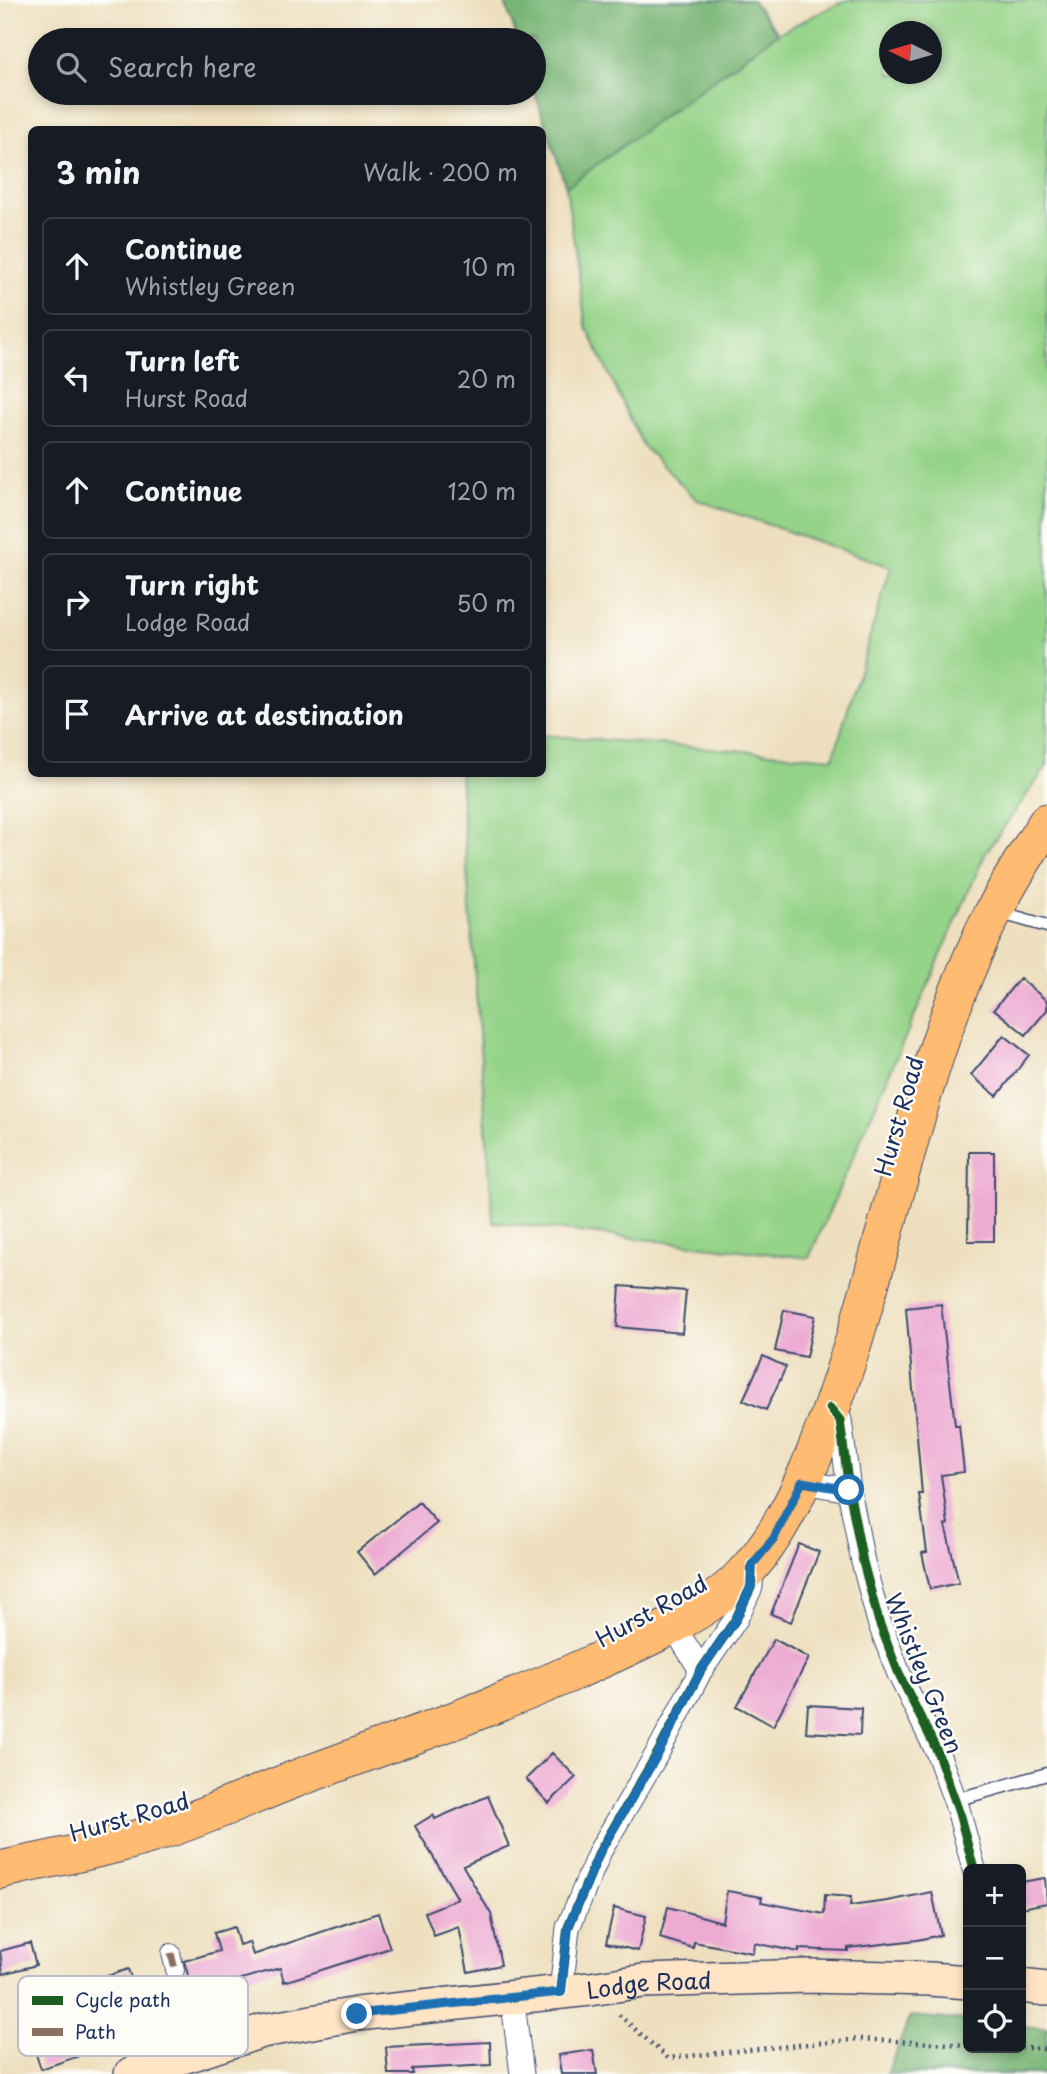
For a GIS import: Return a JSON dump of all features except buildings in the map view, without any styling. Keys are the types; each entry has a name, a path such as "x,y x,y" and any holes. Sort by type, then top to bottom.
{"main road":[{"name":"Hurst Road","path":"0,1870 143,1837 516,1697 617,1653 708,1604 735,1584 774,1538 802,1482 847,1362 935,1057 962,983 1015,870 1047,822"},
{"name":"Lodge Road","path":"248,2036 357,2014 656,1980 796,1976 963,1982"},
{"path":"1026,1987 1047,1989"},
{"name":"Lodge Road","path":"131,2074 186,2056"}],"street":[{"name":"Whistley Green","path":"830,1408 840,1420 849,1490 863,1562 879,1622 899,1674 937,1751 955,1800 973,1864"},
{"path":"802,1482 849,1490"},
{"path":"575,1991 568,1928 600,1851 659,1752 701,1670 736,1619 751,1587 752,1565"},
{"path":"672,1624 701,1670"},
{"path":"512,1996 522,2074"}],"lane":[{"path":"994,911 1047,926"},
{"path":"955,1800 1047,1774"}],"path":[{"path":"575,1991 668,2058 859,2039 963,2045"},
{"path":"1026,2048 1047,2049"}],"green space":[{"path":"504,0 752,0 778,33 566,187 539,105 546,105 546,28 514,28"},
{"path":"846,0 1047,0 1047,766 985,854 809,1258 493,1222 460,777 546,777 546,735 833,758 891,567 697,500 643,446 586,326 566,187 778,33"},
{"path":"910,2016 963,2021 963,2053 1026,2053 1026,2026 1047,2028 1047,2074 887,2074"}],"marked path":[{"path":"171,1953 175,1970"}],"cycle path":[{"path":"830,1408 840,1420 849,1490 863,1562 879,1622 899,1674 937,1751 958,1809 973,1864"},
{"path":"561,1992 568,1928 600,1851 658,1752 701,1670 736,1619 751,1587 752,1565"}],"route":[{"path":"357,2014 561,1992 568,1928 600,1851 659,1752 701,1670 736,1619 751,1587 752,1565 774,1538 802,1482 849,1490"}]}
